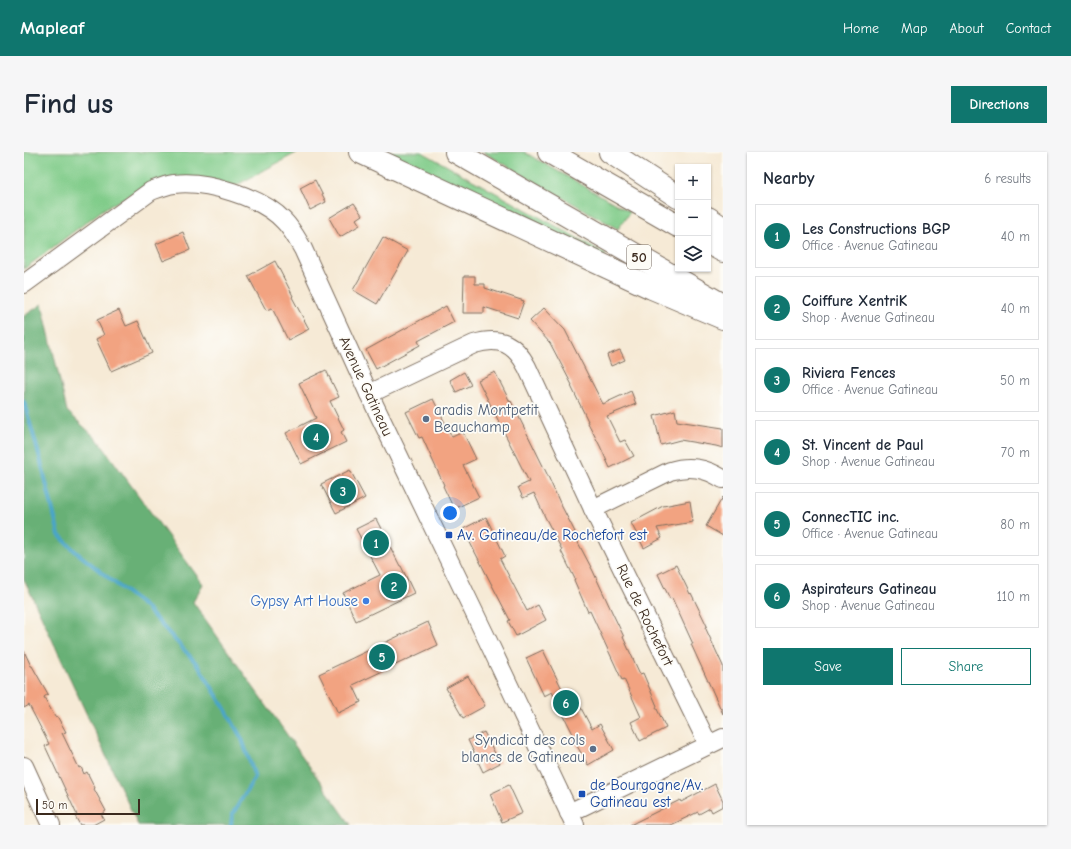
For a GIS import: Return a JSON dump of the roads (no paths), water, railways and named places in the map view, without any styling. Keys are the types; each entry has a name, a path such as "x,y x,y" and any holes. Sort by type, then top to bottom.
{"highway":[{"path":"360,152 652,288 723,318"},
{"name":"50","path":"456,152 723,304"},
{"path":"549,152 675,224"},
{"path":"610,152 675,195"},
{"path":"711,220 723,228"},
{"path":"711,245 723,252"}],"street":[{"name":"Avenue Gatineau","path":"24,284 151,191 169,185 185,183 216,187 231,191 246,196 272,210 284,220 294,233 303,249 369,394 572,819"},
{"name":"Rue de Rochefort","path":"369,394 474,344 485,341 496,340 506,344 514,348 522,356 593,509 715,741"},
{"path":"593,509 670,471 680,468 692,467 714,474 723,479"},
{"path":"572,819 715,741"},
{"path":"24,766 52,825"}],"waterway":[{"path":"24,402 40,458 59,535 76,552 145,607 198,665 242,739 255,777 232,815 231,825"}],"place":[{"name":"aradis Montpetit Beauchamp","path":"426,419"},
{"name":"St. Vincent de Paul","path":"316,437"},
{"name":"Riviera Fences","path":"343,491"},
{"name":"Av. Gatineau/de Rochefort est","path":"449,535"},
{"name":"Les Constructions BGP","path":"376,543"},
{"name":"Coiffure XentriK","path":"394,586"},
{"name":"Gypsy Art House","path":"366,601"},
{"name":"ConnecTIC inc.","path":"382,657"},
{"name":"Aspirateurs Gatineau","path":"566,703"},
{"name":"Syndicat des cols blancs de Gatineau","path":"593,749"},
{"name":"de Bourgogne/Av. Gatineau est","path":"582,794"}]}
